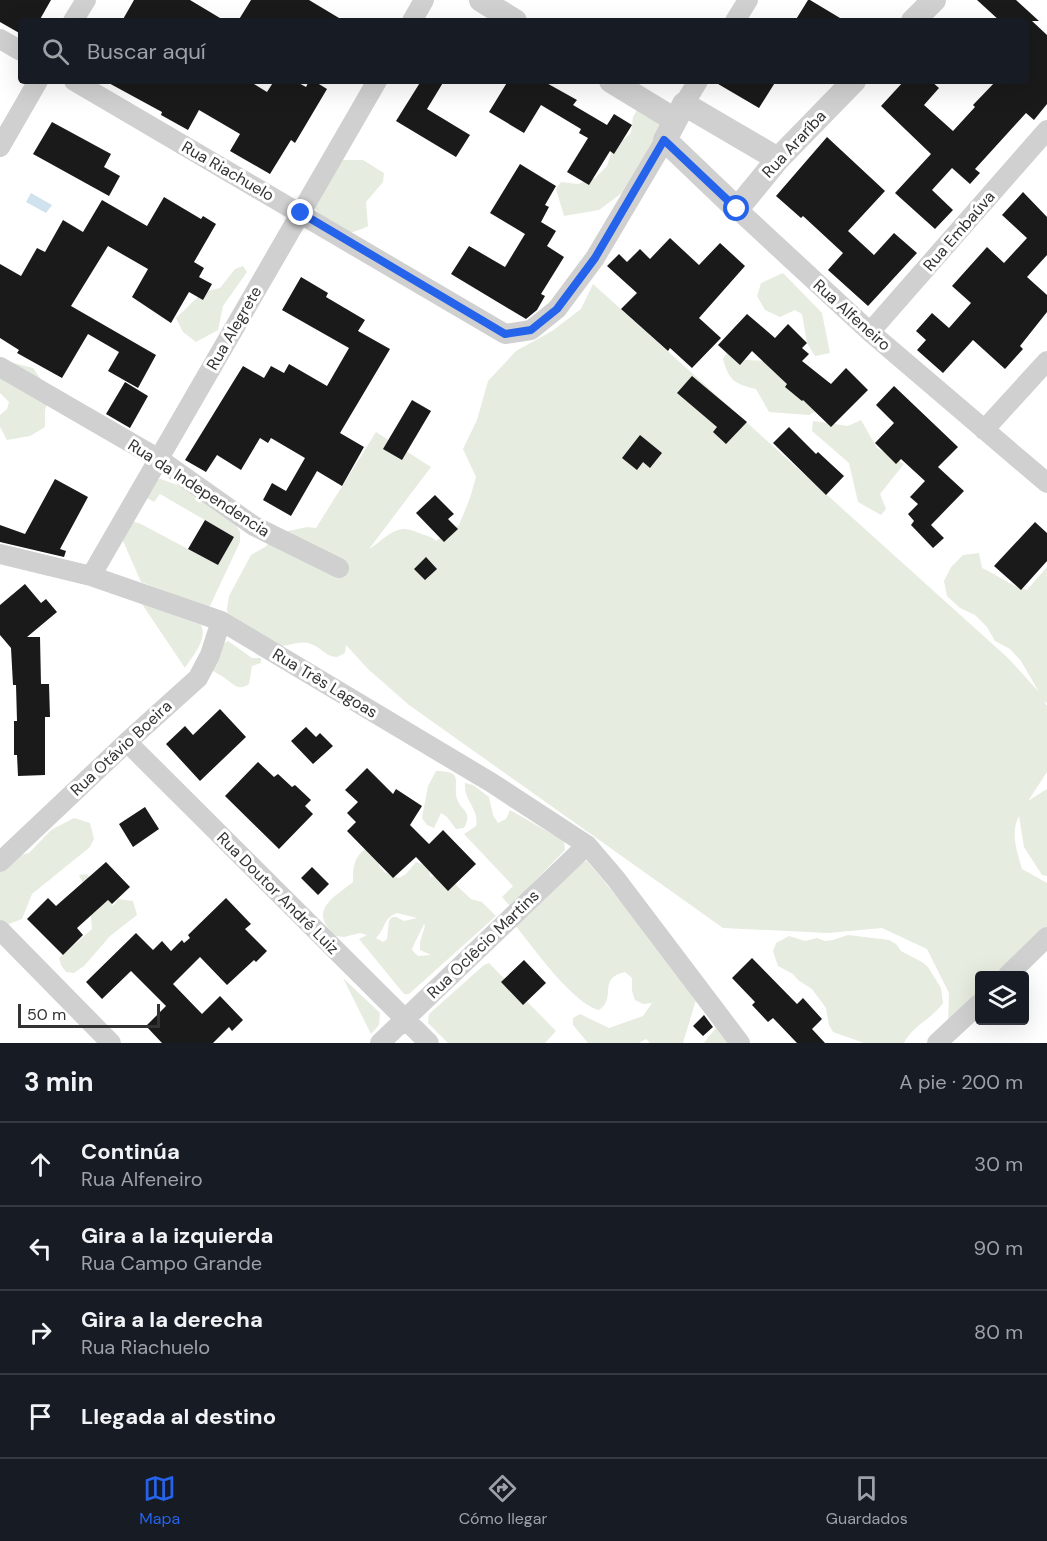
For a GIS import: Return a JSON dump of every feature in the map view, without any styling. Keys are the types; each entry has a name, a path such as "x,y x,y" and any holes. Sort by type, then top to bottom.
{"street":[{"path":"75,18 86,0"},
{"path":"414,18 424,0"},
{"path":"481,0 510,18"},
{"path":"737,18 748,0"},
{"path":"916,18 934,0"},
{"path":"0,39 18,49"},
{"path":"0,147 36,84"},
{"name":"Rua Riachuelo","path":"79,84 505,334 531,330 557,309 595,258 675,121"},
{"name":"Rua Alegrete","path":"91,576 375,84"},
{"path":"616,84 675,121 778,159"},
{"path":"675,121 696,84"},
{"name":"Rua Araríba","path":"737,209 778,159 851,84"},
{"name":"Rua Alfeneiro","path":"675,121 737,209 870,333 1047,483"},
{"name":"Rua Embaúva","path":"870,333 1047,130"},
{"path":"984,430 1047,361"},
{"name":"Rua da Independencia","path":"0,367 159,459 254,526 339,568"},
{"name":"Rua Três Lagoas","path":"0,554 91,576 221,621 492,783 587,845 616,879 740,1043"},
{"name":"Rua Otávio Boeira","path":"0,862 198,678 210,655 221,621"},
{"name":"Rua Doutor André Luiz","path":"127,742 429,1043"},
{"name":"Rua Oclêcio Martins","path":"380,1043 587,845"},
{"path":"0,930 111,1043"},
{"path":"1012,971 1047,937"},
{"path":"937,1043 975,1008"}],"shaded area":[{"path":"637,110 667,128 642,178 599,210 564,216 556,189 561,182 578,184 595,178 607,166 612,150 631,133 633,117"},
{"path":"336,160 363,160 384,173 383,182 366,202 368,226 347,233 339,232 327,225 310,200"},
{"path":"243,266 247,272 223,306 218,330 196,342 183,332 176,318 203,292 220,288 235,269"},
{"path":"783,273 822,313 830,353 815,356 807,343 802,314 795,310 780,317 765,310 757,296 761,283"},
{"path":"593,284 1008,658 1039,692 1021,661 1010,649 995,641 987,627 975,615 960,608 947,596 944,581 951,567 963,555 979,553 982,568 1027,590 1047,567 1047,703 1044,701 1047,706 1047,772 1028,801 1047,789 1047,876 1042,875 1024,847 1019,816 1015,835 1016,849 1022,869 1047,883 1047,937 1008,971 975,971 975,999 948,1023 949,993 927,949 882,928 828,933 723,928 409,705 368,669 346,645 345,653 337,657 307,643 282,646 228,618 229,596 251,555 265,547 279,533 307,527 316,528 376,432 431,467 369,549 398,530 411,530 436,541 459,525 476,477 463,449 477,420 488,381 516,351 552,331 581,309"},
{"path":"728,351 744,360 769,361 824,407 809,415 769,412 756,389 738,383 731,377 723,359"},
{"path":"10,362 33,368 51,394 45,410 45,427 30,436 7,440 0,427 0,415 7,409 9,402 0,393 0,366"},
{"path":"861,420 877,448 904,464 880,494 886,509 881,515 858,502 849,463 812,431 813,421 848,426"},
{"path":"161,479 180,486 231,517 240,532 240,542 209,608 141,582 120,534 129,520 141,524 218,565 234,537 160,494 154,502 147,498 155,480"},
{"path":"142,604 201,625 203,636 201,642 185,668"},
{"path":"228,641 252,658 261,658 261,663 252,666 249,684 245,686 237,686 212,670 220,645"},
{"path":"436,771 451,773 455,776 457,799 467,815 464,828 456,829 441,813 434,828 427,825 422,818 428,786"},
{"path":"465,783 473,785 489,797 493,815 498,823 506,819 510,810 564,841 565,850 510,906 502,897 513,886 464,834 476,826 477,820 466,795"},
{"path":"74,818 90,823 94,839 90,847 32,894 22,919 6,925 0,922 0,861 29,853 51,830"},
{"path":"368,847 384,872 399,878 406,874 416,862 424,865 429,870 430,877 434,876 455,884 471,899 482,902 496,916 409,994 404,994 359,939 367,935 360,933 344,937 336,936 324,919 323,912 326,906 353,882 355,862","holes":["397,913 417,918 404,921 392,917 389,921 387,939 383,942 376,938 389,918","424,924 420,950 431,955 418,956 412,950"]},
{"path":"587,861 683,975 696,1000 683,1043 650,1043 646,1039 639,1043 588,1043 573,1025 573,1018 580,1014 609,1028 643,1016 652,1003 643,1004 635,1000 632,978 625,972 611,979 607,1000 599,1010 588,1005 565,986 515,925 579,863"},
{"path":"87,874 113,906 118,899 133,901 137,915 110,936 84,966 74,973 66,972 59,958 92,929 89,896 79,875"},
{"path":"848,935 889,940 901,951 928,967 941,988 943,1003 912,1031 904,1043 864,1043 833,1032 829,1025 826,1008 812,989 778,966 773,951 776,943 789,936 805,941 817,938 825,941"},
{"path":"489,963 556,1031 545,1043 448,1043 428,1023 429,1014"},
{"path":"343,978 380,1013 379,1025 371,1034"},
{"path":"733,1019 750,1043 704,1043 718,1025"}],"water":[{"path":"31,193 52,205 46,213 26,202"}],"building":[{"path":"0,0 51,0 41,18 18,18 18,32 0,22"},
{"path":"134,0 190,0 220,18 124,18"},
{"path":"251,0 309,0 339,18 240,18"},
{"path":"810,0 840,18 797,18"},
{"path":"977,0 1016,0 1039,21 1032,21 1047,35 1047,104 1034,120 1026,113 975,169 980,173 970,184 952,168 932,190 953,210 935,229 895,193 931,154 881,106 901,84 934,84 939,88 924,105 953,131 993,84 1029,84 1029,18 997,18"},
{"path":"111,84 254,84 267,92 272,84 300,84 306,87 308,84 319,84 327,89 295,143 291,140 270,174 230,151 240,134 199,110 188,130 161,115 162,112"},
{"path":"419,84 442,84 427,109 470,135 456,157 396,121"},
{"path":"506,84 548,84 577,100 573,105 607,125 614,114 632,125 614,154 610,151 589,185 567,172 588,138 579,133 581,129 541,105 524,133 489,112"},
{"path":"718,84 774,84 759,108"},
{"path":"52,122 111,154 104,167 120,176 109,196 33,154"},
{"path":"827,137 885,191 848,231 874,255 894,233 917,253 868,306 828,270 843,253 803,216 801,218 776,196"},
{"path":"520,164 556,186 545,205 549,207 541,222 556,231 547,246 564,257 541,294 545,296 537,310 526,319 451,274 469,246 505,267 525,234 490,213"},
{"path":"1023,192 1047,217 1047,255 1027,277 1047,295 1047,312 1020,346 1023,349 1005,369 973,340 943,373 917,350 926,340 916,331 932,313 949,328 971,303 952,286 987,247 1004,263 1027,238 1002,215"},
{"path":"164,197 201,219 203,216 216,224 194,262 204,268 199,277 212,284 203,300 189,292 171,323 132,297 148,269 108,246 71,306 156,355 138,388 108,371 119,352 88,334 62,378 17,353 19,350 0,338 0,264 21,276 37,248 45,252 63,220 83,232 102,200 147,226"},
{"path":"670,238 699,265 720,243 745,266 699,318 721,338 692,368 670,348 668,351 621,309 637,293 607,266 619,254 627,262 640,249 650,259"},
{"path":"301,277 328,293 326,297 365,320 358,331 390,349 340,433 364,447 342,486 317,471 291,516 263,500 272,483 286,491 305,458 271,438 268,443 260,438 241,470 217,455 206,472 185,460 243,366 264,378 271,366 284,373 289,364 327,386 349,348 282,310"},
{"path":"747,314 775,338 788,324 807,343 802,348 809,354 802,361 831,384 846,368 868,390 831,427 803,400 785,387 787,384 752,351 740,365 718,345"},
{"path":"692,376 747,422 726,444 713,432 717,427 677,393"},
{"path":"125,382 148,396 130,428 106,414"},
{"path":"894,386 958,447 938,467 964,491 931,525 944,538 933,548 911,525 914,521 908,514 918,504 910,497 925,481 901,459 896,464 875,443 894,423 876,405"},
{"path":"412,400 431,411 402,460 383,449"},
{"path":"789,427 816,454 818,452 844,476 826,495 773,443"},
{"path":"640,435 662,453 650,468 643,462 637,470 622,458"},
{"path":"55,479 88,497 60,549 66,551 64,557 0,542 0,525 25,534"},
{"path":"435,495 454,514 448,519 458,529 444,542 416,513"},
{"path":"205,520 234,537 218,565 188,549"},
{"path":"1035,522 1047,533 1047,561 1021,590 994,566"},
{"path":"426,557 437,569 425,580 414,569"},
{"path":"25,584 41,603 46,599 57,612 27,637 40,637 41,684 49,684 50,717 45,717 45,775 18,776 17,755 14,755 14,721 17,721 16,685 13,685 11,648 0,635 0,605"},
{"path":"220,709 246,737 200,781 166,744 185,726 193,735"},
{"path":"306,727 316,737 320,733 333,746 313,764 291,741"},
{"path":"258,762 274,777 278,774 292,787 295,785 311,800 305,806 313,814 279,849 225,796"},
{"path":"367,768 393,794 396,789 422,806 410,825 429,844 443,830 476,864 448,891 416,857 393,878 347,831 356,822 347,813 358,802 345,790"},
{"path":"145,807 159,829 133,847 119,824"},
{"path":"106,862 130,887 112,904 108,900 77,928 83,935 63,955 27,919 48,898 56,906"},
{"path":"312,867 329,884 318,895 301,878"},
{"path":"226,898 251,924 245,929 267,951 227,985 200,957 173,984 202,1014 220,996 243,1020 232,1031 229,1027 213,1043 162,1043 146,1026 166,1006 131,971 102,999 86,982 136,933 153,950 162,941 171,951 182,940 184,943 190,938 188,935"},
{"path":"752,958 797,1004 803,998 822,1019 812,1029 825,1043 797,1043 773,1018 768,1022 752,1005 755,1002 732,978"},
{"path":"524,960 546,983 523,1005 501,982"},
{"path":"704,1015 713,1027 703,1036 693,1026"}],"route":[{"path":"301,213 505,334 531,330 557,309 595,258 664,140 737,209"}]}
